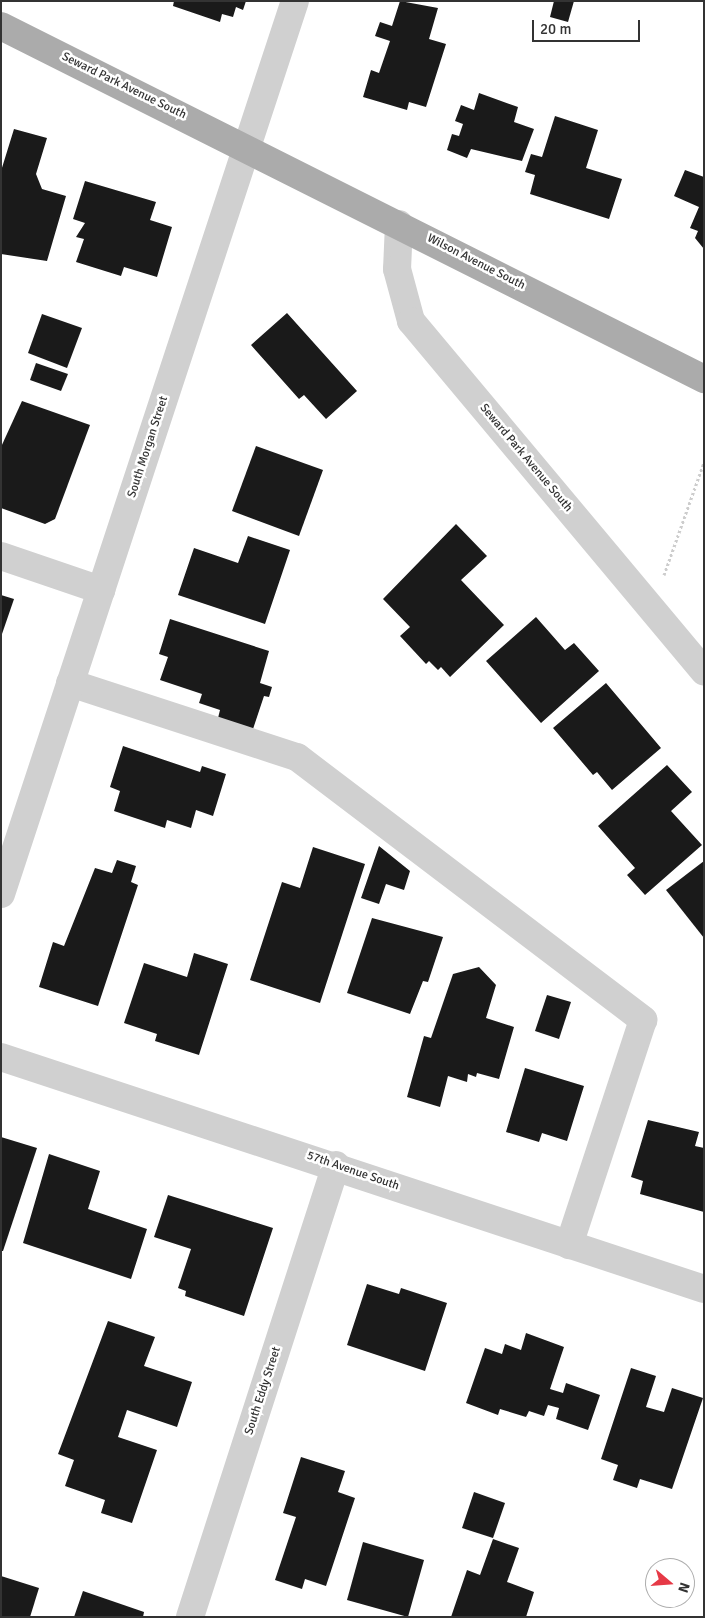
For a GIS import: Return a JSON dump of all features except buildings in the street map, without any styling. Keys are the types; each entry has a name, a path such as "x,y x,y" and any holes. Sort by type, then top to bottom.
{"main road":[{"name":"Seward Park Avenue South","path":"1,26 248,147"},
{"name":"Wilson Avenue South","path":"248,147 704,379"}],"street":[{"name":"South Morgan Street","path":"1,894 248,147 294,1"},
{"name":"Seward Park Avenue South","path":"400,224 396,269 411,321 704,672"},
{"path":"1,556 101,590"},
{"path":"70,683 296,757 643,1020 569,1245"},
{"name":"57th Avenue South","path":"1,1056 704,1289"},
{"name":"South Eddy Street","path":"190,1617 336,1166"}],"path":[{"path":"652,610 704,462"}]}
